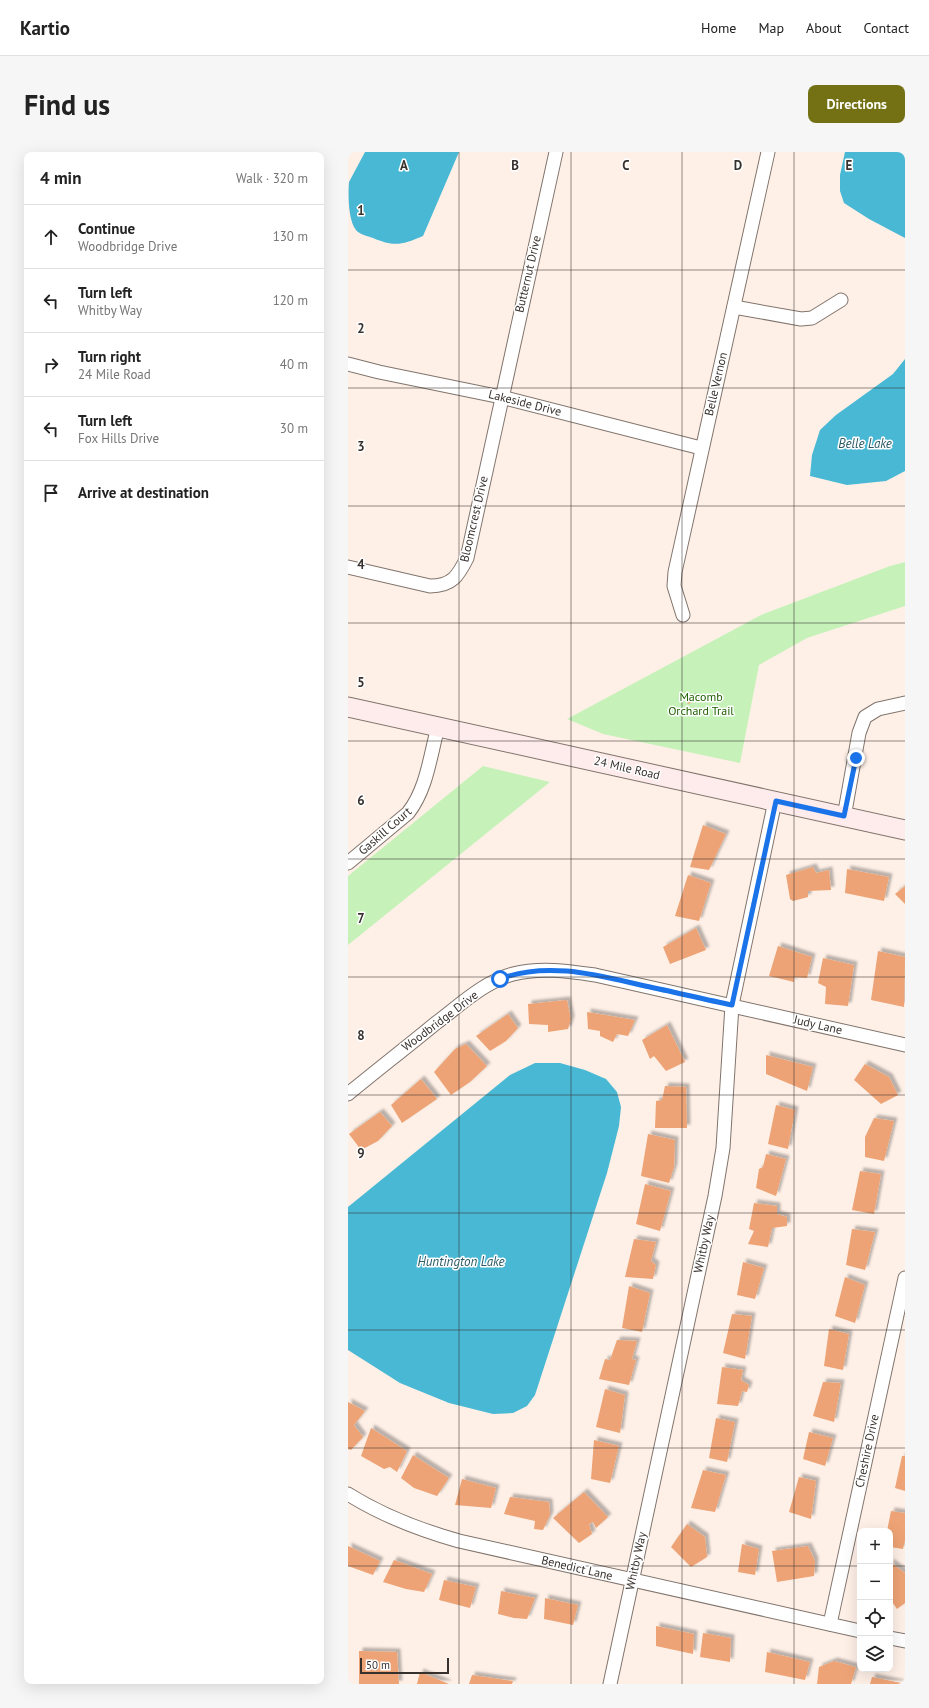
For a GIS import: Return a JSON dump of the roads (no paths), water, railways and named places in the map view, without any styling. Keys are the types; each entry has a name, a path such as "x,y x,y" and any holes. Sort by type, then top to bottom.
{"street":[{"name":"Butternut Drive","path":"501,397 556,152"},
{"name":"Belle Vernon","path":"683,615 674,586 675,572 701,448 768,152"},
{"path":"734,307 801,319 812,318 841,300"},
{"name":"Lakeside Drive","path":"348,364 379,372 501,397 701,448"},
{"name":"Bloomcrest Drive","path":"348,567 430,586 437,586 450,582 456,577 461,571 467,558 501,397"},
{"path":"844,816 859,733 866,717 878,709 905,703"},
{"name":"24 Mile Road","path":"348,707 905,830"},
{"name":"Gaskill Court","path":"348,863 408,814 415,804 422,791 438,727"},
{"name":"Whitby Way","path":"610,1684 715,1196 723,1148 732,1005 776,801"},
{"name":"Woodbridge Drive","path":"348,1094 471,996 500,979 512,975 537,970 595,975 732,1005"},
{"name":"Judy Lane","path":"732,1005 905,1045"},
{"name":"Cheshire Drive","path":"830,1624 905,1278"},
{"name":"Benedict Lane","path":"348,1494 385,1515 430,1533 459,1541 857,1630"},
{"path":"893,1639 905,1641"}],"water":[{"path":"365,152 459,152 423,236 403,243 393,244 363,235 355,228 352,223 349,209 349,182"},
{"path":"845,152 905,152 905,238 869,219 844,203 840,191 840,175"},
{"name":"Belle Lake","path":"905,359 905,471 886,481 847,485 810,476 812,455 820,430 836,415 893,374"},
{"name":"Huntington Lake","path":"535,1063 560,1063 585,1070 606,1079 617,1092 621,1107 619,1126 607,1173 535,1395 527,1406 513,1413 493,1414 449,1403 400,1383 348,1350 348,1207 510,1075"}],"park label":[{"name":"Macomb Orchard Trail","path":"701,704"}]}
